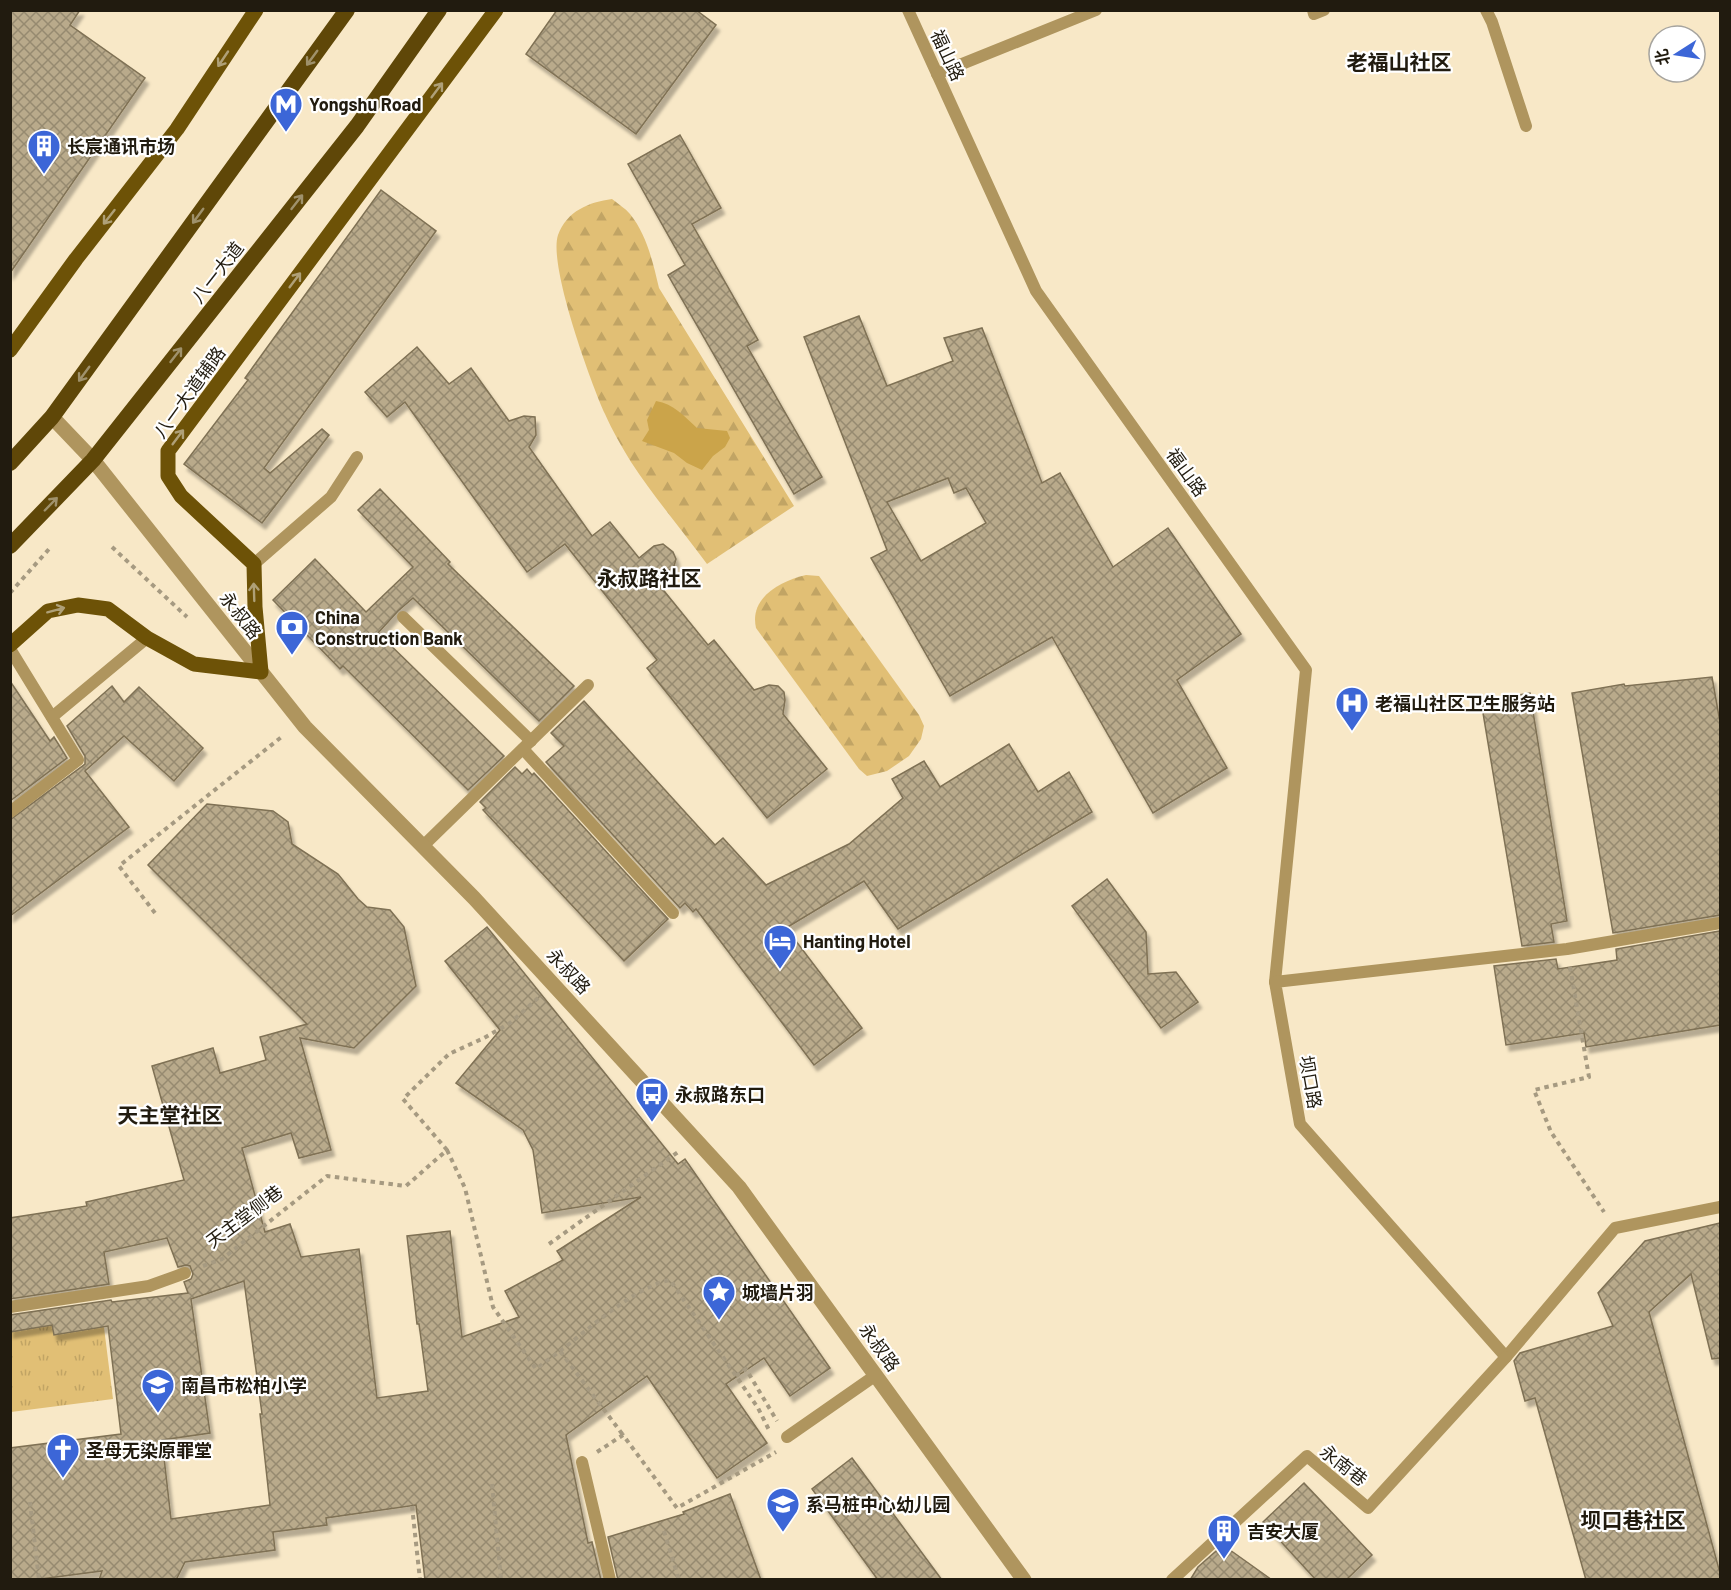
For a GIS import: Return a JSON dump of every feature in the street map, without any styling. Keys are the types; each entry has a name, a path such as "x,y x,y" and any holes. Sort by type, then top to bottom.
{"highway":[{"path":"10,463 52,417 347,10"},
{"name":"八一大道","path":"10,546 93,460 357,126 439,10"}],"main road":[{"path":"10,350 76,259 177,129 256,10"},
{"name":"八一大道辅路","path":"254,564 181,496 168,477 168,450 496,10"},
{"path":"10,647 48,611 78,605 108,609 147,638 194,664 261,672 254,564"}],"street":[{"name":"永叔路","path":"52,417 93,460 301,721 554,984 739,1187 1024,1580"}],"lane":[{"name":"福山路","path":"908,10 1036,291 1306,670 1275,982"},
{"path":"937,74 1096,10"},
{"path":"1313,10 1314,14 1324,10"},
{"path":"1485,10 1492,22 1526,126"},
{"path":"254,564 331,497 357,457"},
{"path":"403,617 527,745 673,913"},
{"path":"52,717 147,638"},
{"path":"10,647 78,760 10,812"},
{"path":"423,846 588,685"},
{"path":"1275,982 1567,949 1720,923"},
{"name":"坝口路","path":"1275,982 1300,1124 1506,1357"},
{"path":"1506,1357 1615,1228 1720,1207"},
{"path":"10,1307 149,1286 185,1273"},
{"name":"永南巷","path":"1173,1580 1307,1456 1368,1508 1506,1357"},
{"path":"787,1437 876,1375"},
{"path":"582,1462 610,1580"}],"path":[{"path":"112,547 188,618"},
{"path":"10,593 49,549"},
{"path":"155,913 119,866 301,721"},
{"path":"1567,949 1589,1077 1533,1090 1551,1132 1615,1228"},
{"path":"554,984 510,1023 449,1054 403,1099 447,1150 465,1188 493,1307 536,1369 611,1312 657,1282 670,1280 758,1408 773,1440"},
{"path":"549,1244 696,1139"},
{"name":"天主堂侧巷","path":"185,1273 222,1259 327,1176 406,1186 447,1150"},
{"path":"560,1351 677,1508 778,1451"},
{"path":"736,1376 746,1369 787,1437"},
{"path":"582,1462 623,1435"},
{"path":"492,1484 501,1580"},
{"path":"30,1502 39,1580"},
{"path":"412,1506 420,1580"},
{"path":"664,1531 679,1580"}],"green space":[{"path":"612,199 636,222 649,249 659,288 794,506 707,564 640,475 614,432 590,377 572,324 559,271 558,235 567,220 580,209"},
{"path":"806,575 819,576 919,715 924,726 921,739 909,756 887,771 867,776 859,769 756,628 757,607 762,599 777,586"},
{"path":"101,1304 113,1399 11,1412 11,1319"}],"shaded area":[{"path":"656,401 673,408 697,428 727,431 730,438 725,447 713,456 702,470 687,463 674,453 642,441 649,430 647,420"}],"building":[{"name":"长宸通讯市场","path":"10,10 80,10 70,25 145,78 10,273"},
{"path":"557,10 696,10 716,25 636,134 526,54"},
{"path":"680,135 721,208 692,224 758,340 747,346 822,477 794,494 668,275 685,265 628,164"},
{"path":"381,190 436,231 264,468 270,473 322,429 329,435 262,523 184,464 248,380 245,378"},
{"path":"859,316 887,386 953,361 944,338 982,328 1042,483 1060,473 1113,567 1168,528 1241,634 1177,680 1227,768 1153,813 1052,637 950,696 871,558 887,550 804,337","holes":["948,478 954,493 966,488 986,523 921,561 887,502"]},
{"path":"417,347 449,384 471,368 509,421 524,416 535,417 536,435 529,447 592,536 610,522 639,558 654,546 663,544 673,552 676,559 674,566 656,581 708,645 714,640 754,690 769,685 778,686 784,692 783,714 827,769 767,818 647,668 657,660 565,544 527,572 405,402 387,417 365,392"},
{"path":"380,489 450,562 448,564 574,686 539,721 413,598 398,611 378,633 504,756 468,790 343,666 340,669 273,600 315,559 366,612 413,567 358,510"},
{"path":"1712,677 1720,722 1720,915 1613,933 1572,693 1624,684 1625,686"},
{"path":"10,681 50,741 54,737 67,758 10,801"},
{"path":"112,686 124,702 139,687 203,748 174,781 124,736 85,771 129,827 10,916 10,820 85,764 85,756 67,726"},
{"path":"1530,693 1567,921 1551,924 1554,942 1522,946 1481,701"},
{"path":"584,701 715,845 723,838 766,885 849,844 903,798 892,779 924,761 940,787 1009,744 1038,792 1069,772 1092,812 898,929 864,881 786,928 862,1028 814,1065 696,909 693,912 685,903 680,908 546,762 564,746 551,733"},
{"path":"515,767 522,774 527,769 532,775 534,773 668,919 624,961 483,810 486,808 480,802"},
{"path":"207,804 273,811 288,822 292,844 338,874 367,907 390,910 404,927 416,986 354,1048 300,1038 331,1150 299,1158 291,1133 242,1148 265,1232 290,1224 301,1257 359,1249 377,1398 428,1391 419,1324 417,1324 407,1236 450,1231 462,1337 519,1317 505,1291 563,1260 557,1251 641,1197 542,1213 533,1150 523,1130 456,1083 500,1030 445,961 487,927 678,1164 685,1159 830,1368 790,1396 764,1358 726,1384 767,1443 717,1478 647,1376 566,1435 588,1543 592,1542 601,1580 425,1580 416,1505 326,1518 327,1525 273,1532 275,1550 185,1562 176,1580 99,1580 102,1571 33,1580 10,1580 10,1448 121,1434 108,1326 54,1335 52,1325 10,1332 10,1315 111,1300 112,1302 188,1293 184,1282 191,1279 193,1274 190,1266 178,1267 167,1238 104,1252 109,1284 10,1299 10,1218 87,1206 86,1202 184,1180 152,1066 213,1048 220,1073 266,1060 260,1037 307,1024 148,865","holes":["244,1281 262,1414 260,1414 270,1505 171,1519 162,1440 210,1433 191,1299"]},
{"path":"1107,879 1146,932 1148,974 1176,972 1198,1002 1161,1028 1072,906"},
{"path":"1720,931 1720,1025 1586,1047 1584,1033 1506,1045 1494,966 1556,959 1558,969 1617,960 1616,949"},
{"path":"1720,1223 1720,1358 1712,1359 1691,1274 1649,1312 1720,1580 1586,1580 1535,1398 1525,1401 1514,1361 1520,1353 1613,1326 1598,1293 1645,1241"},
{"path":"852,1458 942,1580 878,1580 812,1489"},
{"path":"1304,1483 1372,1555 1346,1580 1316,1580 1263,1522"},
{"path":"730,1494 761,1580 618,1580 608,1537 684,1514 683,1512"},
{"name":"吉安大厦","path":"1223,1545 1272,1580 1190,1580 1198,1567"}],"place":[{"name":"Yongshu Road","path":"286,133"},
{"name":"长宸通讯市场","path":"44,175"},
{"name":"China Construction Bank","path":"292,656"},
{"name":"老福山社区卫生服务站","path":"1352,732"},
{"name":"Hanting Hotel","path":"780,970"},
{"name":"永叔路东口","path":"652,1123"},
{"name":"城墙片羽","path":"719,1321"},
{"name":"南昌市松柏小学","path":"158,1414"},
{"name":"圣母无染原罪堂","path":"63,1479"},
{"name":"系马桩中心幼儿园","path":"783,1533"},
{"name":"吉安大厦","path":"1224,1560"}],"district":[{"name":"老福山社区","path":"1399,61"},
{"name":"永叔路社区","path":"649,577"},
{"name":"天主堂社区","path":"170,1114"},
{"name":"坝口巷社区","path":"1633,1519"}]}
